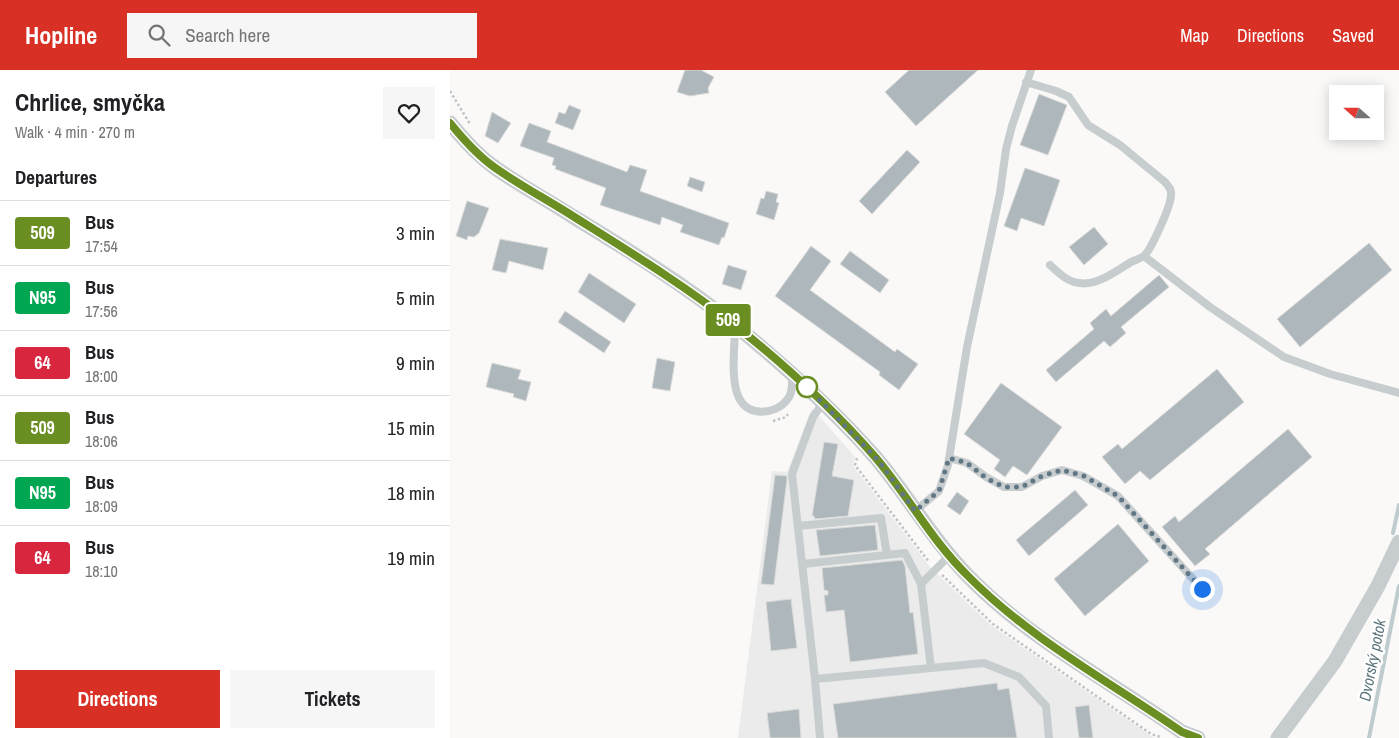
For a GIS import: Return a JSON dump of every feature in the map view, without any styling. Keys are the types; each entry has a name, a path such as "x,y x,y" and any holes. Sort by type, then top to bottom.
{"street":[{"path":"450,123 467,143 494,166 662,272 735,326 823,403 878,460 949,556 988,595 1028,628 1090,672 1185,735 1198,738"},
{"path":"1278,738 1335,661 1378,586 1399,542"},
{"path":"1268,738 1293,717"}],"lane":[{"path":"915,511 939,491 949,458 967,347 1000,193 1006,149 1031,70"},
{"path":"1026,82 1069,97 1088,125 1120,145 1170,187 1171,195 1167,210 1152,244 1144,256 1088,284 1068,280 1050,265"},
{"path":"1144,256 1210,307 1284,358 1330,374 1399,393"},
{"path":"735,326 735,386 739,399 744,406 763,412 773,411 788,400 792,392 792,374"},
{"path":"820,738 792,474 813,417 823,403"},
{"path":"949,458 967,463 986,478 1004,487 1022,487 1042,476 1062,470 1084,476 1118,496 1202,589"},
{"path":"798,526 881,518 887,555"},
{"path":"803,564 905,553 921,584 930,668"},
{"path":"921,584 949,556"},
{"path":"815,679 984,663 1019,677 1046,706 1049,738"}],"path":[{"path":"771,422 786,417 789,412"}],"shaded area":[{"path":"812,408 855,457 853,466 930,567 992,626 1154,738 738,738 772,471 787,472"}],"building":[{"path":"685,70 701,70 714,77 708,88 709,93 690,96 677,92"},
{"path":"909,70 978,70 916,126 885,92"},
{"path":"1039,94 1067,105 1048,155 1020,145"},
{"path":"569,105 581,110 573,130 555,123 559,112 565,114"},
{"path":"492,112 511,123 498,143 485,136"},
{"path":"529,123 551,131 547,142 627,172 630,165 647,170 640,191 729,223 724,238 722,237 719,245 680,232 683,225 662,217 660,225 600,205 606,188 555,169 556,166 552,165 554,158 520,146"},
{"path":"907,150 920,162 872,214 859,201"},
{"path":"1025,168 1060,180 1044,226 1021,218 1017,231 1004,226"},
{"path":"690,177 705,182 702,192 687,186"},
{"path":"766,191 778,194 776,202 779,203 774,220 756,214 761,198 764,199"},
{"path":"467,201 489,208 479,233 474,237 468,236 467,240 456,236"},
{"path":"1094,227 1108,244 1084,265 1069,247"},
{"path":"500,239 548,248 543,270 509,261 506,273 492,270"},
{"path":"1369,243 1392,270 1300,347 1277,319"},
{"path":"811,246 831,261 810,290 895,352 897,349 918,364 899,390 879,375 880,372 775,296"},
{"path":"850,251 889,280 880,293 840,264"},
{"path":"728,265 747,271 741,290 722,284"},
{"path":"589,273 636,304 624,323 578,292"},
{"path":"1159,275 1169,287 1121,327 1126,333 1110,347 1104,341 1056,382 1046,370 1094,329 1090,323 1106,309 1111,316"},
{"path":"565,311 611,342 604,353 558,322"},
{"path":"657,358 675,362 670,391 652,388"},
{"path":"492,363 521,370 518,379 531,382 526,401 513,397 514,394 486,387"},
{"path":"1217,369 1244,402 1150,480 1140,471 1125,484 1102,457 1118,444 1122,449"},
{"path":"1001,383 1062,427 1027,475 1013,466 1005,477 994,469 1000,460 964,434"},
{"path":"1288,429 1312,457 1205,549 1210,554 1195,566 1162,527 1175,516 1179,522"},
{"path":"824,442 838,444 832,476 854,480 848,516 815,519 812,516"},
{"path":"775,475 787,476 787,479 774,585 761,584"},
{"path":"1075,490 1088,505 1029,556 1016,540"},
{"path":"957,492 969,501 960,515 947,506"},
{"path":"1118,524 1149,561 1085,616 1054,579"},
{"path":"875,525 878,550 820,556 816,530"},
{"path":"902,560 905,566 910,613 913,612 918,654 850,662 844,610 826,612 824,595 828,595 828,591 824,590 822,568"},
{"path":"791,599 797,648 771,651 766,602"},
{"path":"997,683 998,690 1009,688 1017,738 838,738 833,704"},
{"path":"1089,705 1093,738 1079,738 1075,707"},
{"path":"799,709 801,738 770,738 767,713"}],"waterway":[{"name":"Dvorský potok","path":"1393,533 1399,505"},
{"name":"Dvorský potok","path":"1369,738 1399,586"}],"bus line":[{"name":"509","path":"450,123 467,143 494,166 662,272 735,326 809,388 878,460 949,556 967,576 1008,614 1090,672 1130,696 1182,732 1198,738"}],"route":[{"path":"807,387 878,460 915,511 939,491 949,458 967,463 986,478 1004,487 1022,487 1042,476 1062,470 1084,476 1118,496 1202,589"}]}
